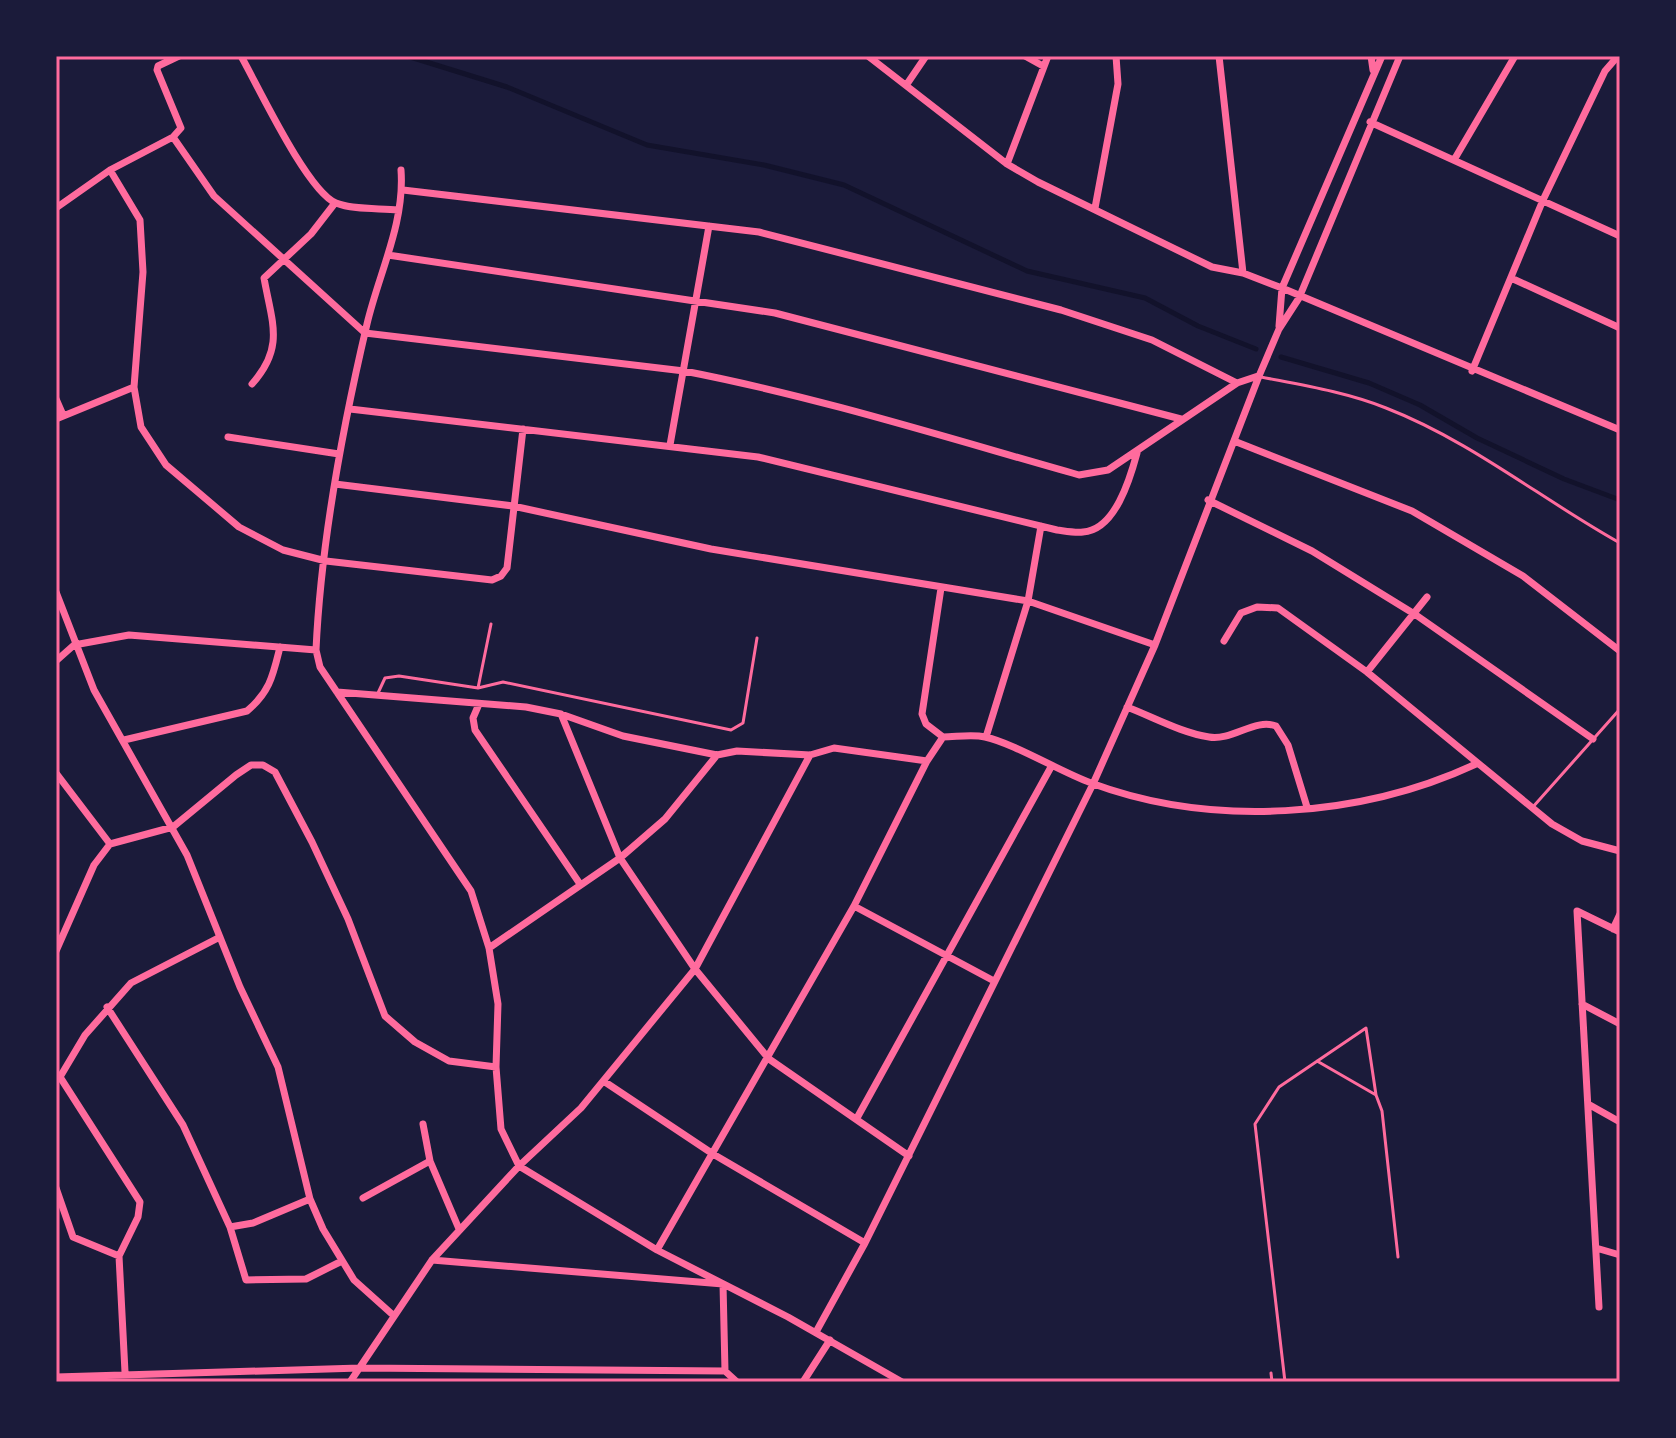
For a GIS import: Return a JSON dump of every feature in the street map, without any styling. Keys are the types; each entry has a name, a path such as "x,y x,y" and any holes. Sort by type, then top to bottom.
{"street":[{"path":"56,208 110,170 173,137 182,123 157,70 158,66 179,56"},
{"path":"241,56 289,144 318,187 335,203 398,210"},
{"path":"868,56 1007,164 1038,182 1212,267 1243,273 1282,288 1472,371 1620,430"},
{"path":"907,84 926,56"},
{"path":"1025,56 1043,66"},
{"path":"1007,164 1048,56"},
{"path":"1095,208 1118,84 1116,56"},
{"path":"1219,56 1243,273"},
{"path":"1371,56 1373,73"},
{"path":"1279,329 1282,288 1382,56"},
{"path":"816,1332 909,1156 1093,784 1155,645 1208,500 1259,376 1279,329 1299,298 1400,56"},
{"path":"1454,160 1515,56"},
{"path":"1472,371 1543,200 1605,71 1618,56"},
{"path":"1370,122 1620,236"},
{"path":"173,137 214,196 365,333 684,371 832,405 1079,475 1108,470 1237,383 1259,376"},
{"path":"110,170 140,220 143,247 134,387 141,427 166,465 186,485 259,540 326,561 492,580 501,576 507,568 523,429"},
{"path":"401,170 403,190 365,333 339,454 316,650 320,667 462,875 475,900 489,948 498,1004 496,1067 501,1129 519,1166 657,1250 816,1332 902,1382"},
{"path":"403,190 759,232 1061,310 1152,340 1237,383"},
{"path":"252,384 268,366 275,344 264,278 311,234 335,203"},
{"path":"670,445 693,298 709,226"},
{"path":"388,255 693,298 775,313 1181,419"},
{"path":"1511,278 1620,328"},
{"path":"56,399 60,417 134,387"},
{"path":"350,409 758,457 1041,526 1084,532 1105,522 1130,480 1137,453"},
{"path":"228,437 339,454"},
{"path":"1234,441 1412,511 1523,576 1620,651"},
{"path":"335,484 513,506 711,549 1028,601 1155,645"},
{"path":"1208,500 1312,551 1416,615 1593,739"},
{"path":"986,737 1028,601 1041,526"},
{"path":"941,588 922,714 926,724 943,737 986,737 1093,784 1146,799 1229,813 1307,807 1404,793 1476,764"},
{"path":"56,592 74,645 173,827 278,1067 310,1199 340,1262 354,1280 393,1315"},
{"path":"1367,672 1416,615 1427,597"},
{"path":"1224,641 1241,613 1268,606 1278,608 1367,672 1532,808 1582,841 1620,851"},
{"path":"56,661 74,645 129,635 316,650"},
{"path":"124,740 247,711 263,698 271,685 280,647"},
{"path":"337,692 526,707 561,714 623,736 717,755 737,751 810,755 834,748 927,761"},
{"path":"479,704 473,718 475,730 580,884"},
{"path":"1127,707 1209,737 1228,736 1266,724 1276,726 1288,745 1307,807"},
{"path":"561,714 620,858 695,969 769,1059 909,1156"},
{"path":"657,1250 769,1059 854,906 927,761 943,737"},
{"path":"489,948 620,858 665,819 717,755"},
{"path":"350,1382 432,1260 519,1166 605,1082 695,969 810,755"},
{"path":"56,951 94,865 110,844 173,827 251,765 263,765 275,772 348,919 385,1016 415,1042 449,1061 496,1067"},
{"path":"857,1118 1051,767"},
{"path":"56,773 110,844"},
{"path":"854,906 944,957 994,981"},
{"path":"1599,1307 1577,911 1616,930 1620,914"},
{"path":"125,1372 119,1256 138,1217 140,1202 60,1077 63,1068 107,1007 131,983 220,937"},
{"path":"1582,1004 1620,1024"},
{"path":"107,1007 183,1125 230,1227 242,1275 252,1282 306,1279 340,1262"},
{"path":"605,1082 713,1154 865,1243"},
{"path":"1588,1104 1620,1122"},
{"path":"423,1124 430,1161 459,1229"},
{"path":"363,1198 430,1161"},
{"path":"56,1188 73,1237 119,1256"},
{"path":"230,1227 253,1223 310,1199"},
{"path":"1596,1248 1620,1255"},
{"path":"432,1260 723,1284"},
{"path":"723,1284 725,1371"},
{"path":"803,1382 830,1340"},
{"path":"56,1377 125,1372 360,1368 725,1371 737,1382"}],"lane":[{"path":"1259,376 1386,408 1499,465 1555,507 1620,543"},
{"path":"478,688 491,624"},
{"path":"377,696 385,678 399,676 478,688 503,682 731,730 743,723 757,638"},
{"path":"1532,808 1620,709"},
{"path":"1285,1382 1255,1124 1279,1087 1366,1028 1376,1095 1382,1111 1398,1257"},
{"path":"1317,1061 1376,1095"},
{"path":"1271,1373 1272,1382"}],"waterway":[{"path":"407,56 507,87 647,145 764,165 844,185 1027,271 1145,298 1198,326 1256,349"},
{"path":"1281,357 1369,383 1420,405 1477,438 1564,479 1620,500"}]}
